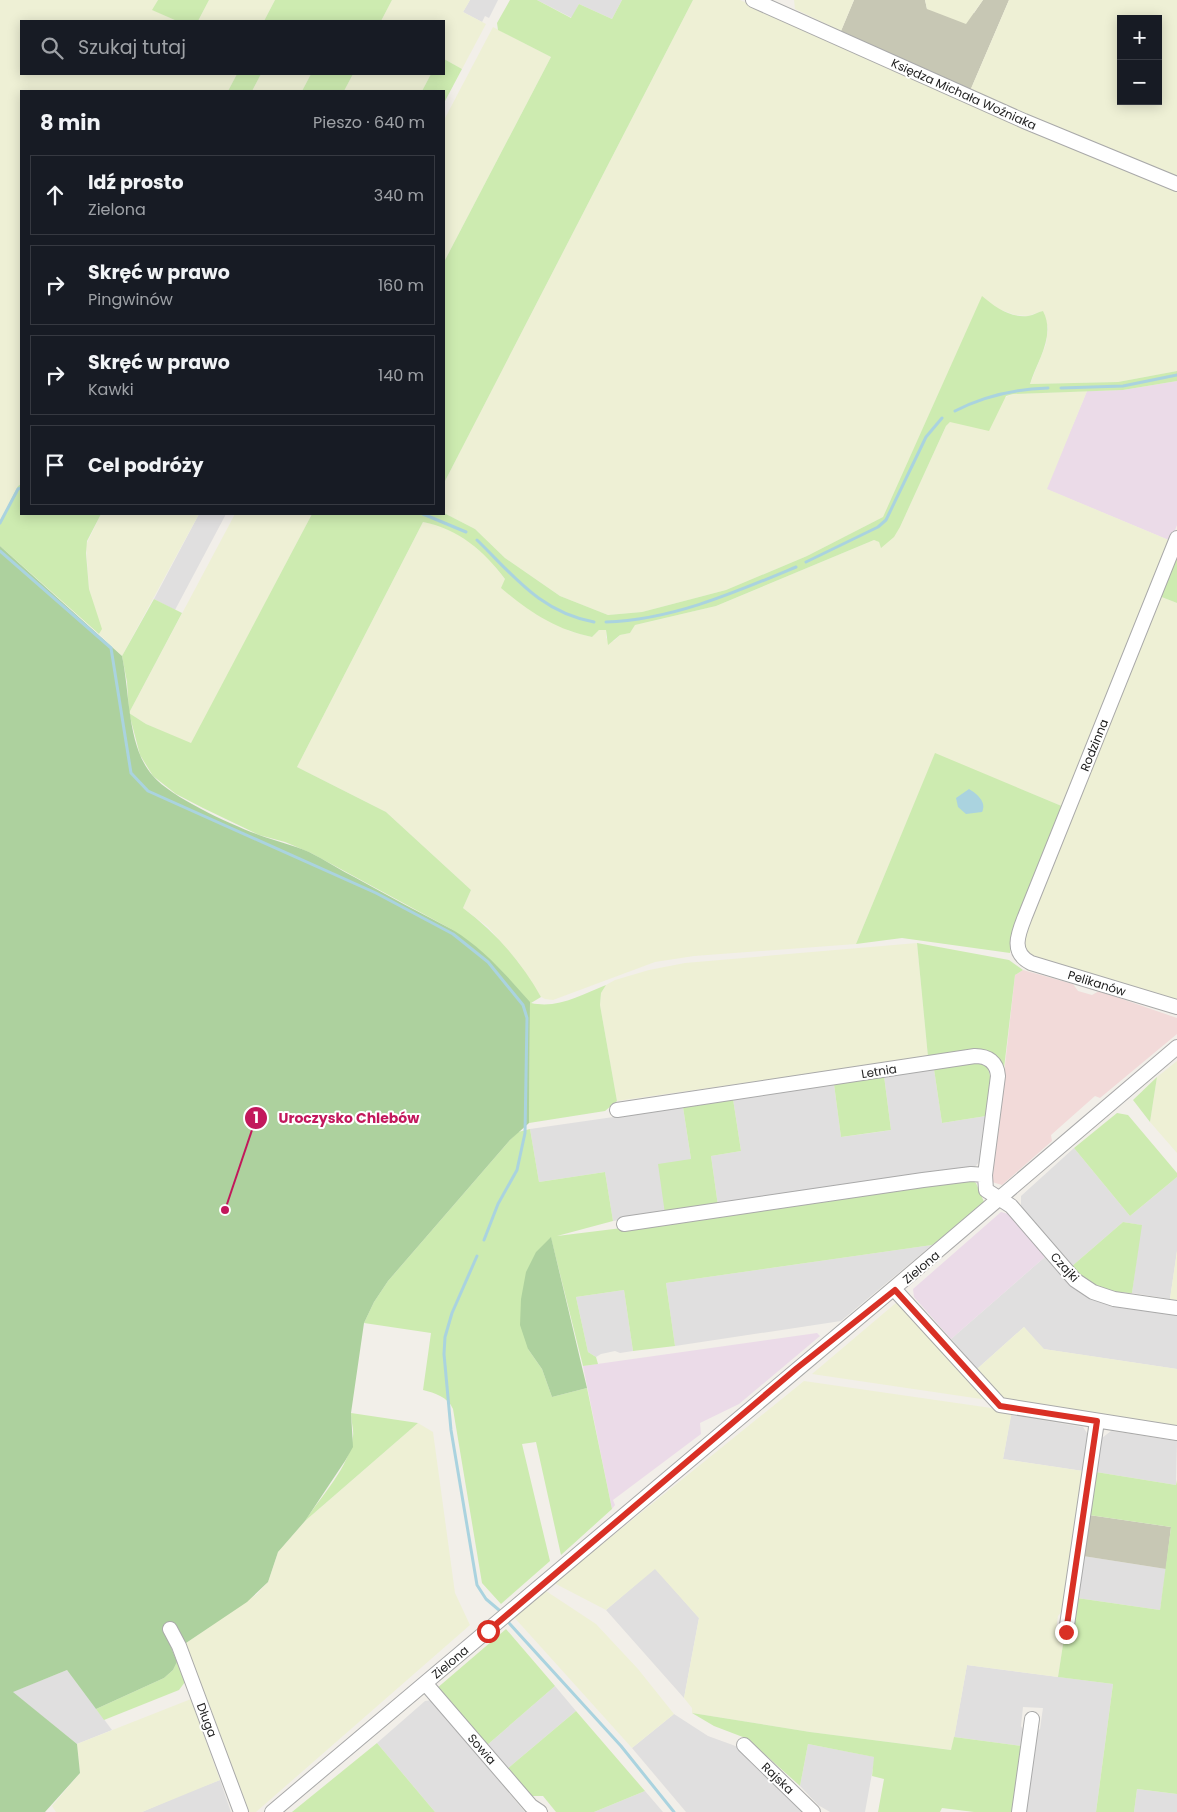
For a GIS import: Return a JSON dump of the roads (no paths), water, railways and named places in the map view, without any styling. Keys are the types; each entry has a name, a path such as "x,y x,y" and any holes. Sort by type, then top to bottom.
{"street":[{"name":"Księdza Michała Woźniaka","path":"753,0 1024,120 1177,184"},
{"name":"Rodzinna","path":"1020,954 1017,945 1018,934 1177,538"},
{"name":"Pelikanów","path":"1020,954 1027,962 1035,965 1177,1007"},
{"name":"Zielona","path":"272,1812 797,1368 895,1290 1177,1047"},
{"name":"Letnia","path":"617,1110 982,1056 990,1060 997,1069 998,1076 985,1175"},
{"path":"624,1224 971,1174 985,1175 986,1190 1000,1200"},
{"name":"Czajki","path":"1000,1200 1012,1206 1075,1280 1093,1292 1114,1299 1177,1308"},
{"path":"895,1290 1000,1406 1177,1433"},
{"path":"1066,1632 1097,1421"},
{"name":"Długa","path":"170,1628 179,1646 241,1812"},
{"name":"Sowia","path":"425,1684 531,1806 540,1812"},
{"path":"1019,1812 1032,1719"},
{"name":"Rajska","path":"744,1745 813,1812"}],"water":[{"path":"969,789 982,802 982,812 966,814 958,807 956,798"}],"waterway":[{"path":"1061,388 1123,386 1177,375"},
{"path":"955,411 977,401 1000,394 1048,388"},
{"path":"806,562 878,527 886,520 926,437 942,418"},
{"path":"0,523 20,488"},
{"path":"425,515 466,532"},
{"path":"477,540 516,579 543,601 558,610 594,622"},
{"path":"0,551 111,648 131,773 148,791 376,893 453,934 488,962 523,1005 527,1018 525,1133 517,1170 498,1204 484,1240"},
{"path":"606,622 631,620 679,610 727,595 796,567"},
{"path":"477,1256 452,1313 445,1337 444,1354 451,1430 477,1585 486,1599 499,1610"},
{"path":"509,1623 621,1746 674,1812"}],"place":[{"name":"Uroczysko Chlebów","path":"225,1210"}]}
